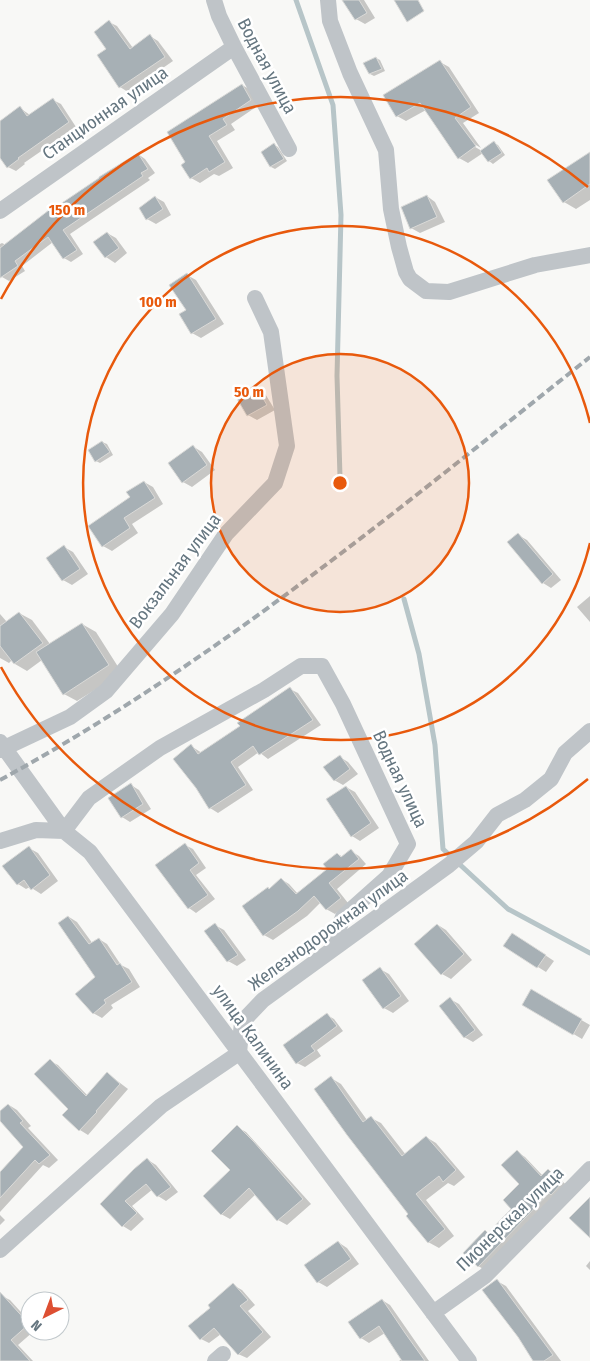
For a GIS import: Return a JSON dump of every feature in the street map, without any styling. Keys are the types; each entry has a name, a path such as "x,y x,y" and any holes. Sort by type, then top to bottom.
{"street":[{"name":"Водная улица","path":"214,0 219,16 234,47 289,149"},
{"path":"328,0 330,21 350,73 386,150 391,209 399,247 406,272 416,285 426,291 448,292 535,265 590,255"},
{"name":"Станционная улица","path":"0,211 234,47"},
{"name":"Вокзальная улица","path":"1,746 70,717 106,691 172,614 226,534 275,483 287,446 271,332 256,298"},
{"name":"Водная улица","path":"64,831 89,798 160,748 264,690 301,666 322,666 343,704 408,844 389,876 343,917 331,950"},
{"name":"Железнодорожная улица","path":"239,1053 242,1022 263,1000 449,866 476,842 496,815 526,800 551,779 565,753 590,731"},
{"name":"улица Калинина","path":"1,746 64,831 90,852 469,1361"},
{"path":"0,841 36,830 64,831"},
{"path":"0,1250 161,1106 239,1053"},
{"name":"Пионерская улица","path":"432,1313 485,1276 590,1169"}],"building":[{"path":"342,0 359,0 367,13 355,20"},
{"path":"394,0 418,0 424,11 407,22"},
{"path":"109,20 130,49 150,34 165,57 119,88 97,55 106,49 94,32"},
{"path":"376,57 382,69 369,74 363,63"},
{"path":"440,60 471,107 455,118 476,146 458,159 420,103 396,117 383,95"},
{"path":"242,84 251,100 223,119 227,125 209,136 225,162 209,172 207,168 190,179 181,165 185,162 167,132"},
{"path":"53,98 69,122 7,168 0,158 0,121 20,106 27,116"},
{"path":"494,141 502,153 488,162 480,151"},
{"path":"274,143 284,159 270,167 261,152"},
{"path":"590,152 590,184 563,203 547,180"},
{"path":"138,153 148,169 141,173 143,176 63,230 77,250 63,259 48,237 15,261 18,266 0,278 0,248 49,210"},
{"path":"427,195 437,217 410,229 401,207"},
{"path":"155,196 163,209 146,220 139,208"},
{"path":"107,232 119,248 105,258 93,242"},
{"path":"187,273 216,319 191,334 179,314 186,310 169,285"},
{"path":"255,385 267,405 247,416 236,397"},
{"path":"102,441 110,452 95,462 88,450"},
{"path":"193,445 207,465 182,483 168,463"},
{"path":"144,481 155,498 124,518 130,528 102,547 88,526 130,497 126,492"},
{"path":"518,533 553,574 542,584 507,542"},
{"path":"64,545 80,569 62,581 46,558"},
{"path":"19,612 43,643 14,664 0,646 0,626"},
{"path":"82,623 109,665 63,695 36,652"},
{"path":"290,687 313,720 259,755 253,746 231,762 246,785 209,809 196,788 173,759 191,744 198,754 240,726 237,723"},
{"path":"340,755 350,769 334,781 323,767"},
{"path":"131,783 143,804 121,818 108,798"},
{"path":"346,786 371,823 351,837 326,799"},
{"path":"185,843 199,863 190,870 208,895 188,909 155,865"},
{"path":"29,846 50,875 31,890 24,880 17,885 2,866"},
{"path":"351,849 359,859 329,883 341,898 326,910 314,896 298,911 263,936 242,906 268,887 269,889 281,878 296,894 327,869 323,864 337,853 341,857"},
{"path":"68,916 89,944 99,938 117,965 120,963 132,982 104,1000 106,1003 93,1014 75,994 95,977 58,923"},
{"path":"215,923 238,955 227,962 204,931"},
{"path":"437,924 464,954 441,975 414,944"},
{"path":"512,933 546,955 537,968 503,946"},
{"path":"380,967 401,996 383,1009 362,980"},
{"path":"531,989 582,1019 573,1035 522,1005"},
{"path":"450,997 475,1030 464,1038 439,1006"},
{"path":"327,1013 337,1026 311,1046 315,1051 296,1064 283,1045"},
{"path":"50,1059 86,1096 107,1072 120,1084 79,1131 62,1115 68,1109 34,1074"},
{"path":"331,1076 363,1122 371,1116 402,1156 426,1136 456,1170 443,1182 439,1176 416,1194 445,1229 428,1243 406,1216 408,1214 314,1089"},
{"path":"8,1104 23,1121 20,1123 50,1155 39,1164 35,1160 0,1198 0,1172 23,1147 0,1121 0,1111"},
{"path":"237,1125 303,1199 277,1221 249,1188 221,1215 203,1196 230,1170 211,1151"},
{"path":"517,1150 541,1176 548,1169 562,1183 551,1195 549,1193 478,1267 463,1253 485,1230 488,1233 511,1209 503,1200 519,1184 501,1165"},
{"path":"147,1158 171,1187 157,1197 146,1184 125,1201 137,1213 122,1227 100,1204"},
{"path":"590,1197 590,1238 569,1218"},
{"path":"338,1241 351,1259 317,1283 304,1265"},
{"path":"497,1279 553,1355 544,1361 533,1361 518,1337 482,1290"},
{"path":"233,1283 248,1300 240,1306 263,1332 238,1355 214,1328 200,1340 188,1326 210,1308 208,1305"},
{"path":"0,1292 20,1314 20,1332 11,1340 30,1361 0,1361"},
{"path":"382,1299 425,1361 402,1361 379,1326 360,1339 348,1322"}],"waterway":[{"path":"296,0 333,105 341,215 337,376 340,477"},
{"path":"404,599 419,654 435,745 443,849 508,909 590,953"}],"railway":[{"path":"0,780 79,735 230,635 376,526 590,357"}]}
